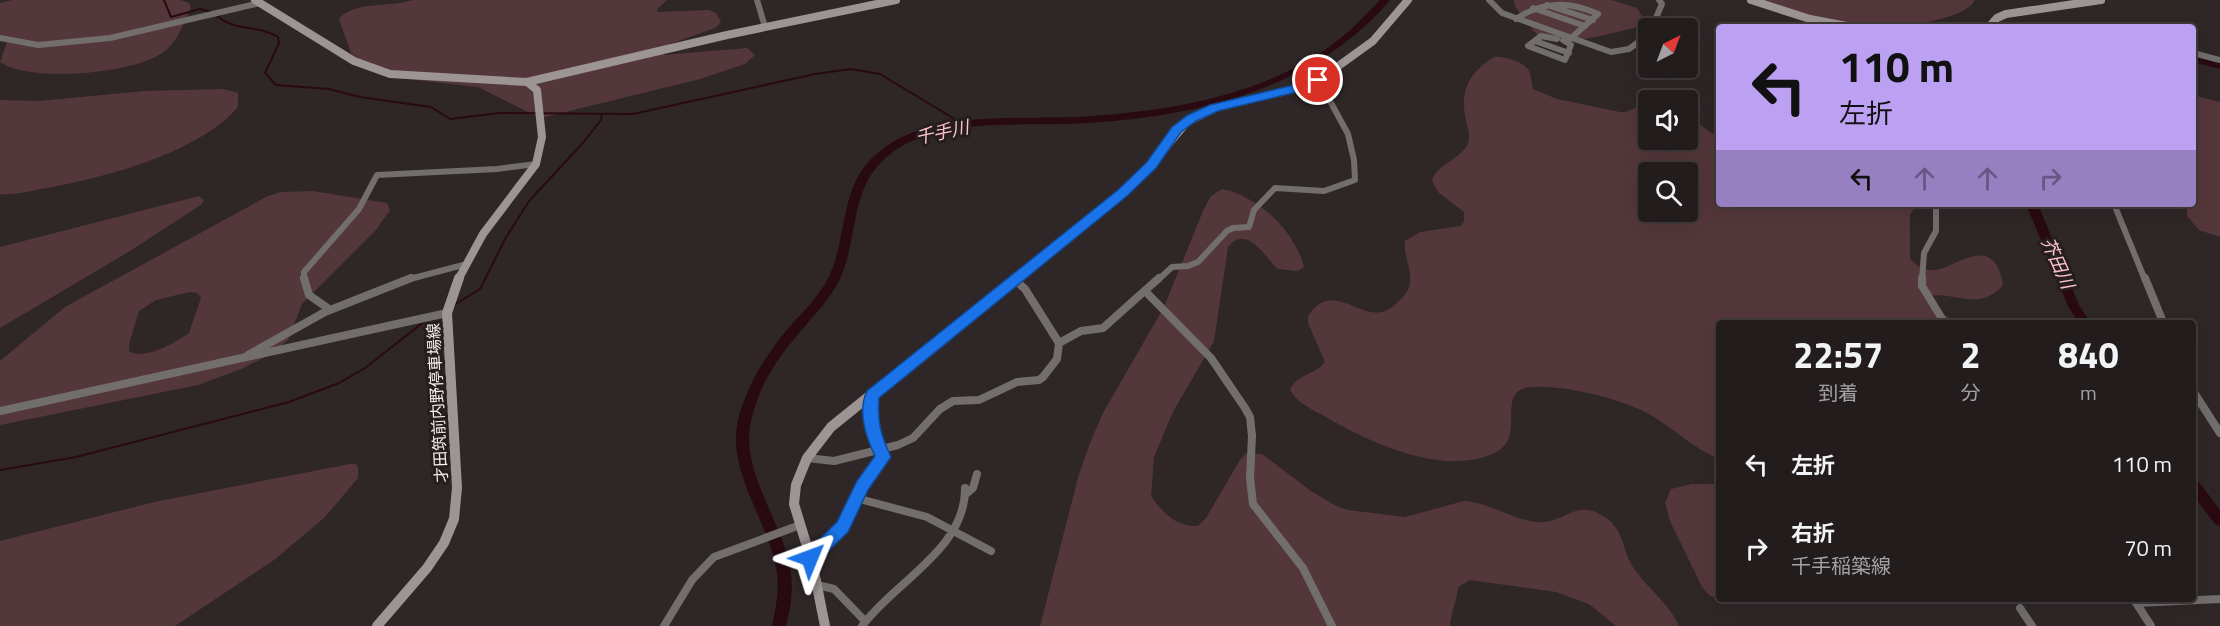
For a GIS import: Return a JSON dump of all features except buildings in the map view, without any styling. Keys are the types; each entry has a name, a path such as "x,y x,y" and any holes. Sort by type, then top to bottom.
{"main road":[{"path":"257,2 354,61 390,74 527,82 765,27 896,0"},
{"path":"825,626 817,585 794,504 796,485 807,458 831,427 1122,193 1152,165 1177,129 1192,118 1214,108 1293,89 1318,80 1344,62 1379,32 1408,0"},
{"path":"1751,0 1810,19 1836,24"},
{"path":"1992,24 1997,18 2006,14 2101,0"},
{"name":"才田筑前内野停車場線","path":"377,626 422,575 452,528 456,509 447,313 451,294 463,265 481,235 542,153 541,106 537,90 527,82"}],"street":[{"path":"757,0 765,27"},
{"path":"1489,0 1497,10 1565,38 1617,52 1629,49 1638,42"},
{"path":"1656,18 1662,4 1659,0"},
{"path":"0,38 38,45 110,38 257,2"},
{"path":"1516,19 1526,10 1565,2 1598,14 1585,26 1565,38 1544,35 1528,46 1560,59 1567,59 1570,45 1565,38"},
{"path":"1533,8 1585,26"},
{"path":"2196,54 2220,60"},
{"path":"1059,342 1081,331 1103,328 1172,267 1188,266 1198,262 1227,231 1249,227 1249,217 1259,202 1275,188 1307,192 1333,191 1355,180 1356,156 1349,136 1320,89 1318,80"},
{"path":"329,309 311,298 305,291 304,272 359,209 377,175 497,169 536,164"},
{"path":"1936,207 1936,231 1924,253 1922,286 1943,320"},
{"path":"2115,207 2162,320"},
{"path":"243,358 329,309 429,272 463,265"},
{"path":"807,458 822,461 834,460 903,444 915,437 929,418 954,401 963,399 975,402 1017,381 1039,380 1058,359 1061,351 1059,342 1025,289 1015,280"},
{"path":"1146,291 1211,358 1250,417 1252,436 1250,478 1253,504 1303,568 1332,626"},
{"path":"0,411 447,313"},
{"path":"810,558 843,527 856,498 884,457 874,439 870,418 872,395"},
{"path":"2196,396 2220,434"},
{"path":"817,585 834,589 863,624 953,531 966,508 966,491 973,488 977,474"},
{"path":"856,498 912,511 991,552"},
{"path":"664,626 696,572 704,564 714,557 800,525"},
{"path":"2196,600 2220,599"},
{"path":"2135,602 2151,626"},
{"path":"2020,608 2031,626"}],"shaded area":[{"path":"12,0 180,0 189,3 191,8 174,42 165,51 151,59 108,70 58,74 34,72 0,62 7,42 0,37 0,3"},
{"path":"413,0 667,0 657,9 658,12 709,10 716,13 721,22 715,28 670,44 666,47 664,55 747,48 755,55 745,64 700,79 545,117 534,115 478,87 398,78 362,62 351,53 339,19 346,13 363,7"},
{"path":"1514,0 1611,0 1637,8 1643,18 1638,18 1638,25 1634,28 1585,39 1558,41 1537,34 1515,5"},
{"path":"1755,0 1975,0 1966,9 1951,16 1916,24 1822,24"},
{"path":"1498,57 1521,64 1529,71 1533,89 1557,99 1620,112 1638,107 1638,150 1698,150 1698,123 1716,136 1716,207 1918,207 1910,215 1910,259 1927,270 1935,270 1966,258 1982,255 1992,259 1995,263 2003,285 1994,294 1984,298 1965,299 1935,295 1925,297 1929,304 1952,320 1716,320 1716,458 1643,411 1595,394 1545,387 1521,390 1515,396 1512,404 1510,435 1506,444 1498,451 1478,459 1456,461 1433,459 1387,447 1306,406 1290,390 1297,381 1317,370 1325,362 1308,323 1308,316 1319,304 1330,300 1363,310 1386,311 1402,298 1409,286 1410,272 1405,241 1420,232 1460,226 1464,222 1464,212 1438,192 1432,181 1439,169 1462,152 1466,146 1469,138 1464,101 1465,92 1472,77 1485,63"},
{"path":"223,89 238,93 238,107 220,124 174,151 91,179 26,192 0,194 0,100 38,101 145,91"},
{"path":"2196,96 2220,102 2220,237 2199,230 2187,216 2187,207 2196,207"},
{"path":"1222,189 1249,199 1273,217 1284,228 1304,267 1298,271 1278,269 1249,240 1235,241 1228,247 1214,341 1173,412 1154,457 1151,496 1165,513 1183,524 1198,526 1206,518 1246,453 1262,454 1311,491 1336,506 1348,510 1405,517 1464,501 1481,504 1522,519 1540,522 1574,511 1591,511 1598,513 1616,527 1631,564 1669,609 1679,626 1616,626 1589,604 1556,592 1470,580 1458,587 1450,626 1040,626 1079,474 1090,443 1103,413 1164,307 1203,211 1211,196"},
{"path":"313,191 387,203 390,210 376,230 302,304 288,340 271,354 241,369 198,385 0,425 0,361 65,307 268,196 281,192","holes":["190,292 197,293 201,298 189,333 152,352 143,354 129,351 139,311 156,300"]},
{"path":"199,196 204,200 202,204 130,251 0,328 0,247"},
{"path":"356,464 358,467 358,478 324,518 274,560 175,626 0,626 0,541 154,502"},
{"path":"1692,484 1716,484 1716,597 1710,596 1702,587 1670,521 1665,503 1671,489"}],"waterway":[{"path":"164,0 171,17 200,9 212,12"},
{"name":"千手川","path":"779,626 786,596 783,567 752,484 744,455 744,424 753,391 763,372 833,281 842,257 857,192 863,177 873,163 888,150 905,140 943,127 963,124 1090,120 1136,116 1229,97 1273,81 1315,60 1352,34 1385,0"},
{"path":"217,16 233,25 263,31 278,37 279,43 265,73 276,85 329,89 360,97 431,107 450,119 499,113 633,114 815,74 851,69 880,74 953,118 955,126"},
{"name":"芥田川","path":"2196,60 2220,66"},
{"path":"454,305 480,289 505,239 529,201 582,144 601,120 602,114"},
{"name":"芥田川","path":"2033,207 2074,306 2083,320"},
{"path":"0,470 76,457 289,402 339,383 365,368 425,321"},
{"name":"芥田川","path":"2196,489 2220,520"}],"route":[{"path":"810,558 843,527 863,486 884,457 874,439 870,418 872,395 1122,193 1152,165 1177,129 1192,118 1214,108 1293,89 1318,80"}]}
